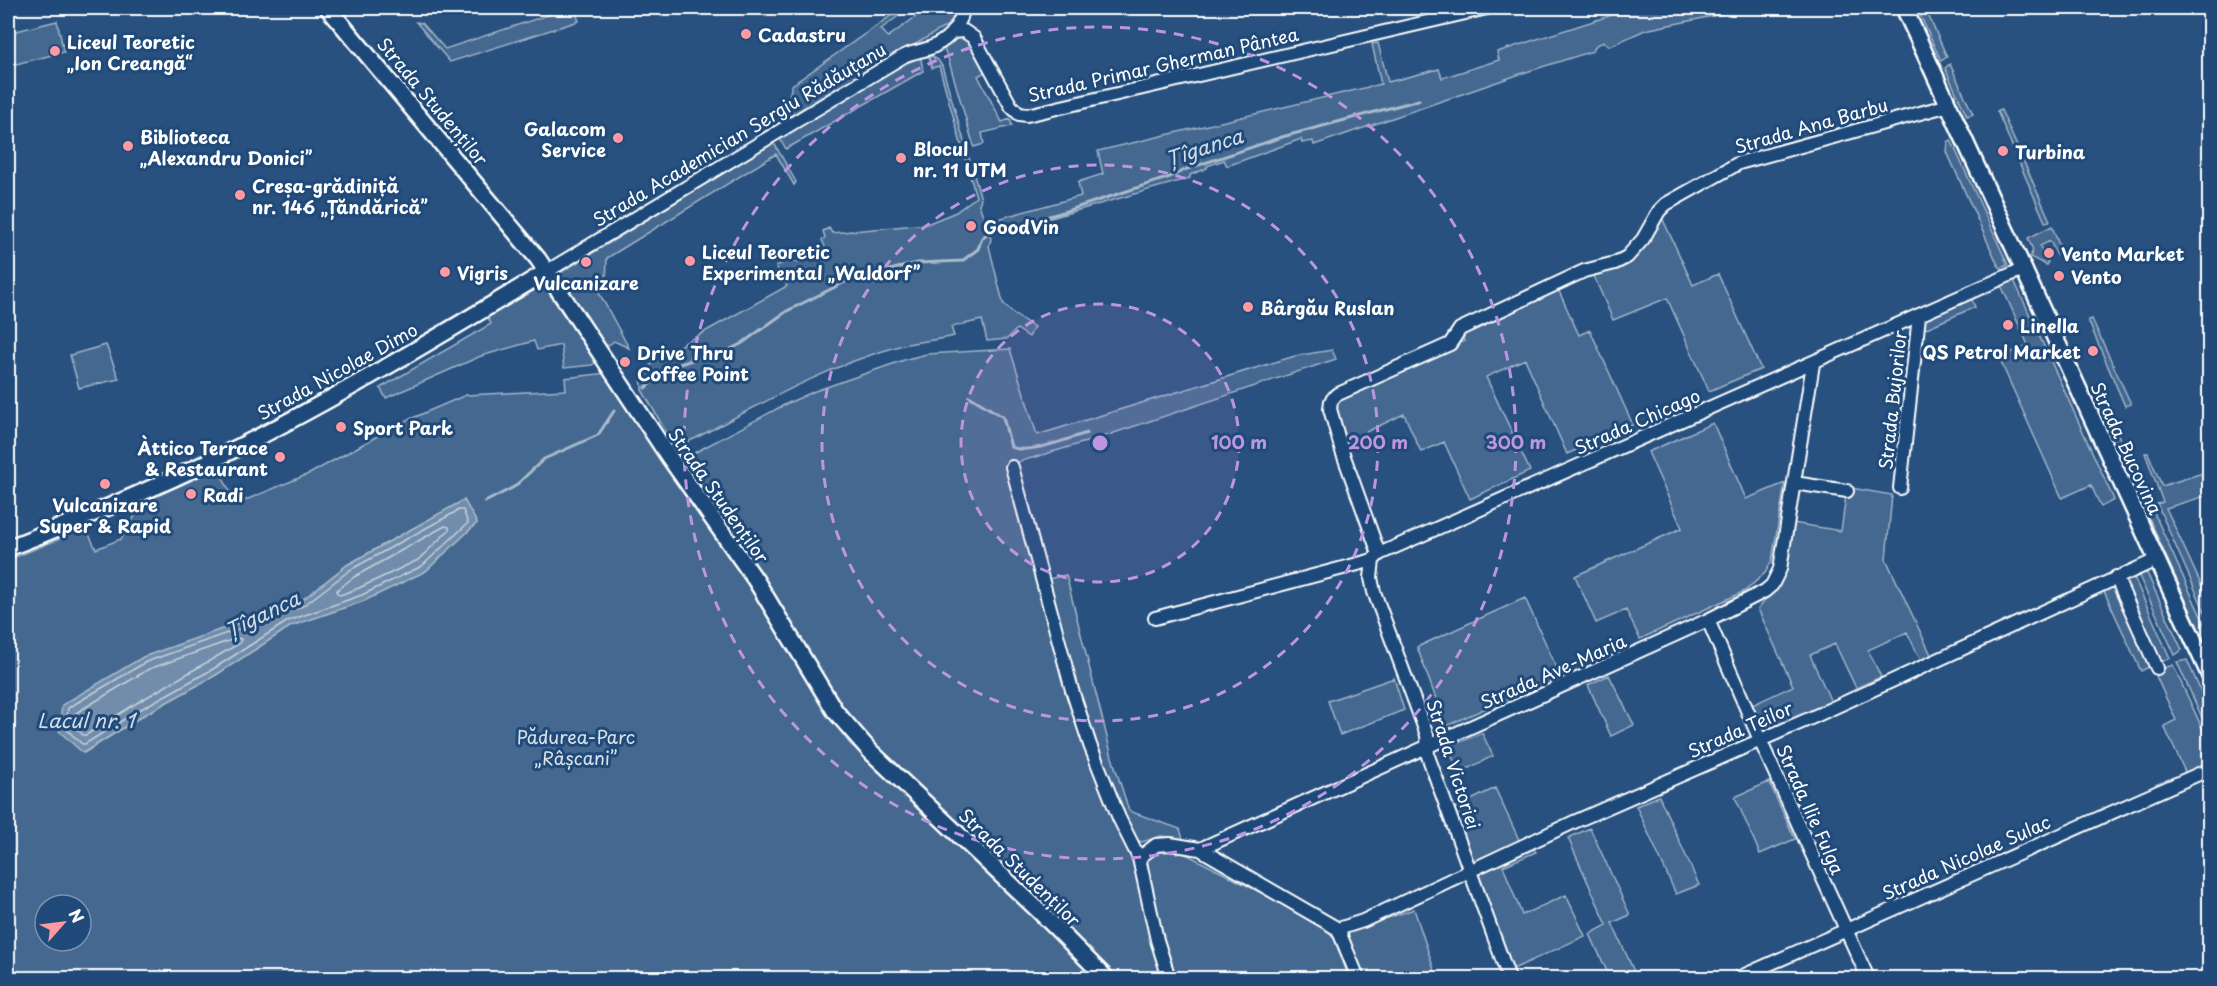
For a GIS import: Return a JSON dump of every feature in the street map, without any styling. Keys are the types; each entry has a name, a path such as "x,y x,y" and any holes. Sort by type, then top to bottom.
{"main road":[{"name":"Strada Studenților","path":"328,8 509,221 538,259 669,457 754,579 846,725 870,751 1037,909 1106,978"},
{"name":"Strada Bucovina","path":"1904,8 2210,676"},
{"name":"Strada Nicolae Dimo","path":"8,548 114,504 241,446 364,379 546,272"}],"street":[{"path":"952,32 961,19 963,8"},
{"name":"Strada Primar Gherman Pântea","path":"952,32 964,31 974,38 1011,106 1019,114 1027,115 1487,8"},
{"name":"Strada Academician Sergiu Rădăuțanu","path":"546,272 904,56 935,46 952,32"},
{"name":"Strada Ana Barbu","path":"1330,408 1331,401 1336,395 1450,344 1460,329 1584,271 1615,263 1627,257 1643,240 1659,211 1676,198 1726,169 1739,163 1949,105"},
{"name":"Strada Chicago","path":"1155,618 1376,557 2023,269"},
{"name":"Strada Bujorilor","path":"1900,488 1919,316"},
{"name":"Strada Ave-Maria","path":"1200,849 1759,596 1772,585 1780,569 1813,364"},
{"path":"1792,373 1806,379 1809,387"},
{"name":"Strada Victoriei","path":"1330,408 1376,557 1371,578 1374,592 1427,735 1428,756 1509,978"},
{"path":"1011,467 1072,690 1090,745 1119,818 1139,858 1157,940 1169,978"},
{"path":"1794,483 1847,491"},
{"name":"Strada Teilor","path":"1338,929 1364,921 1574,822 2156,560"},
{"path":"2116,577 2157,668"},
{"name":"Strada Ilie Fulga","path":"1708,620 1868,978"},
{"name":"Strada Nicolae Sulac","path":"1738,978 2210,769"},
{"path":"1139,858 1156,845 1170,844 1200,849 1338,929 1358,978"}],"green space":[{"path":"574,8 579,21 450,62 416,22 422,23 445,49"},
{"path":"902,8 909,8 881,29 888,37 928,8 957,8 955,18 950,24 786,120 781,106 787,105 792,85"},
{"path":"1634,8 1752,8 1645,30 1610,46 1604,42 1596,45 1593,51 1314,145 1313,141 1302,143 1301,139 1227,166 1224,160 1190,175 1190,178 1037,222 1009,234 998,232 1001,218 1081,196 1078,182 1103,174 1098,151 1381,84 1372,44 1378,43 1388,82 1439,69 1442,78 1499,60 1497,52"},
{"path":"1917,8 1925,8 1947,57 1941,61"},
{"path":"57,21 64,52 8,66 8,33"},
{"path":"955,36 969,37 985,72 978,76 1002,122 1010,119 1012,126 982,133 984,144 974,147 944,49"},
{"path":"928,54 938,60 942,66 981,199 979,204 991,239 989,246 1003,303 1015,315 1034,327 1029,337 1017,329 1007,339 987,341 982,320 951,327 954,336 903,345 870,355 794,387 685,443 675,442 668,435 642,390 641,372 672,350 787,286 776,266 787,261 797,262 826,249 822,240 825,238 823,231 829,228 832,233 927,224 956,212 976,197 939,66 932,68"},
{"path":"914,55 921,59 923,71 786,149 779,137"},
{"path":"1950,64 1973,114 1967,116 1945,68"},
{"path":"2001,110 2050,221 2045,222 1997,111"},
{"path":"1951,140 2008,265 2001,268 1947,152 1948,142"},
{"path":"771,144 775,145 796,182 794,185 776,154 607,258 606,284 597,289 629,348 614,341 605,348 572,299 560,273"},
{"path":"1660,213 1693,285 1718,274 1761,369 1709,391 1667,298 1613,320 1593,274 1616,266"},
{"path":"2052,226 2063,256 2058,257 2050,241 2040,246 2048,262 2046,265 2030,257 2033,250 2028,238"},
{"path":"2013,278 2114,500 2101,507 2091,485 2062,498 1999,358 2028,345 2001,285"},
{"path":"541,287 546,289 596,362 592,365 564,368 561,345 537,350 534,341 481,356 386,398 380,388 491,324 487,316"},
{"path":"1558,289 1579,335 1590,330 1633,425 1567,454 1525,359 1486,377 1530,471 1470,499 1444,442 1421,452 1404,414 1345,442 1334,409 1335,401 1349,392 1464,341 1462,333"},
{"path":"1971,297 1975,307 1922,330 1924,319"},
{"path":"2092,319 2131,404 2125,406 2088,320"},
{"path":"106,345 119,379 79,388 70,355"},
{"path":"1010,349 1037,435 1295,356 1332,350 1336,359 1096,439 1008,465 1052,632 1134,862 1167,978 1118,978 862,732 831,689 762,577 685,465 686,459 694,453 815,391 927,354"},
{"name":"Pădurea-Parc „Râșcani”","path":"607,373 761,605 819,702 850,744 942,828 1096,978 8,978 8,560 86,528 96,549 121,539 135,516 127,509 218,468 236,504 311,473 401,423 466,395 566,390 565,378","holes":["464,500 477,523 364,601 291,626 216,675 142,716 84,753 143,657 301,601 347,565"]},
{"path":"1713,423 1746,499 1785,483 1772,560 1765,573 1745,591 1640,639 1626,610 1596,623 1575,576 1682,528 1648,452"},
{"path":"2113,424 2148,499 2141,502 2109,431"},
{"path":"2145,453 2148,453 2162,486 2209,471 2209,495 2166,508 2209,602 2209,621 2157,504 2163,502"},
{"path":"1851,488 1892,495 1886,559 1933,659 1920,659 1907,632 1868,650 1881,677 1856,688 1835,644 1810,655 1832,704 1771,731 1766,730 1757,721 1750,706 1793,686 1758,609 1769,594 1793,523 1841,531 1846,496"},
{"path":"2151,506 2209,634 2209,652 2144,507"},
{"path":"2147,573 2182,650 2175,655 2138,574"},
{"path":"1066,575 1112,757 1129,811 1180,829 1183,839 1161,836 1142,842 1136,840 1125,824 1086,721 1048,579"},
{"path":"2133,575 2170,658 2158,663 2124,579"},
{"path":"2115,583 2153,665 2141,671 2103,589"},
{"path":"1525,598 1560,675 1446,726 1417,647"},
{"path":"2187,660 2209,710 2209,733 2177,662"},
{"path":"2173,665 2209,743 2209,765 2186,774 2164,726 2176,720 2156,676 2156,671"},
{"path":"1609,675 1634,725 1611,736 1588,685"},
{"path":"1394,678 1404,710 1340,735 1328,701"},
{"path":"1482,733 1493,756 1459,773 1448,747"},
{"path":"1769,782 1795,839 1760,854 1735,797"},
{"path":"1495,788 1521,844 1476,863 1471,859 1454,811 1455,808"},
{"path":"1659,796 1699,885 1676,894 1636,806"},
{"path":"1590,828 1630,915 1612,923 1637,978 1610,978 1590,934 1607,925 1568,838"},
{"path":"1533,848 1536,852 1503,866 1522,915 1566,895 1585,936 1511,970 1479,875 1482,871"},
{"path":"1168,850 1186,854 1323,925 1334,938 1349,978 1176,978 1157,920 1148,874 1148,859 1156,853"},
{"path":"1414,909 1437,978 1363,978 1347,939 1350,931"}],"water":[{"name":"Lacul nr. 1","path":"464,500 477,523 426,571 364,601 291,626 216,675 142,716 83,753 59,731 62,705 143,657 301,601 347,565"}],"waterway":[{"name":"Țîganca","path":"1000,230 1170,177 1187,169 1282,137 1419,100"},
{"name":"Țîganca","path":"645,388 668,368 704,356 708,360 741,344 787,311 849,280 918,263 962,261 978,249 982,238 988,233"},
{"path":"969,396 1003,417 1011,447 1038,448 1087,433"},
{"name":"Țîganca","path":"485,502 514,487 544,459 598,435 614,411"}],"place":[{"name":"Cadastru","path":"746,34"},
{"name":"Liceul Teoretic „Ion Creangă“","path":"55,51"},
{"name":"Galacom Service","path":"618,138"},
{"name":"Biblioteca „Alexandru Donici”","path":"128,146"},
{"name":"Turbina","path":"2003,151"},
{"name":"Blocul nr. 11 UTM","path":"901,158"},
{"name":"Creșa-grădiniță nr. 146 „Țăndărică”","path":"240,195"},
{"name":"GoodVin","path":"971,226"},
{"name":"Vento Market","path":"2049,253"},
{"name":"Liceul Teoretic Experimental „Waldorf”","path":"690,261"},
{"name":"Vulcanizare","path":"586,262"},
{"name":"Vigris","path":"445,272"},
{"name":"Vento","path":"2059,276"},
{"name":"Bârgău Ruslan","path":"1248,307"},
{"name":"Linella","path":"2008,325"},
{"name":"QS Petrol Market","path":"2093,351"},
{"name":"Drive Thru Coffee Point","path":"625,362"},
{"name":"Sport Park","path":"341,427"},
{"name":"Àttico Terrace & Restaurant","path":"280,457"},
{"name":"Vulcanizare Super & Rapid","path":"105,484"},
{"name":"Radi","path":"191,494"}]}
